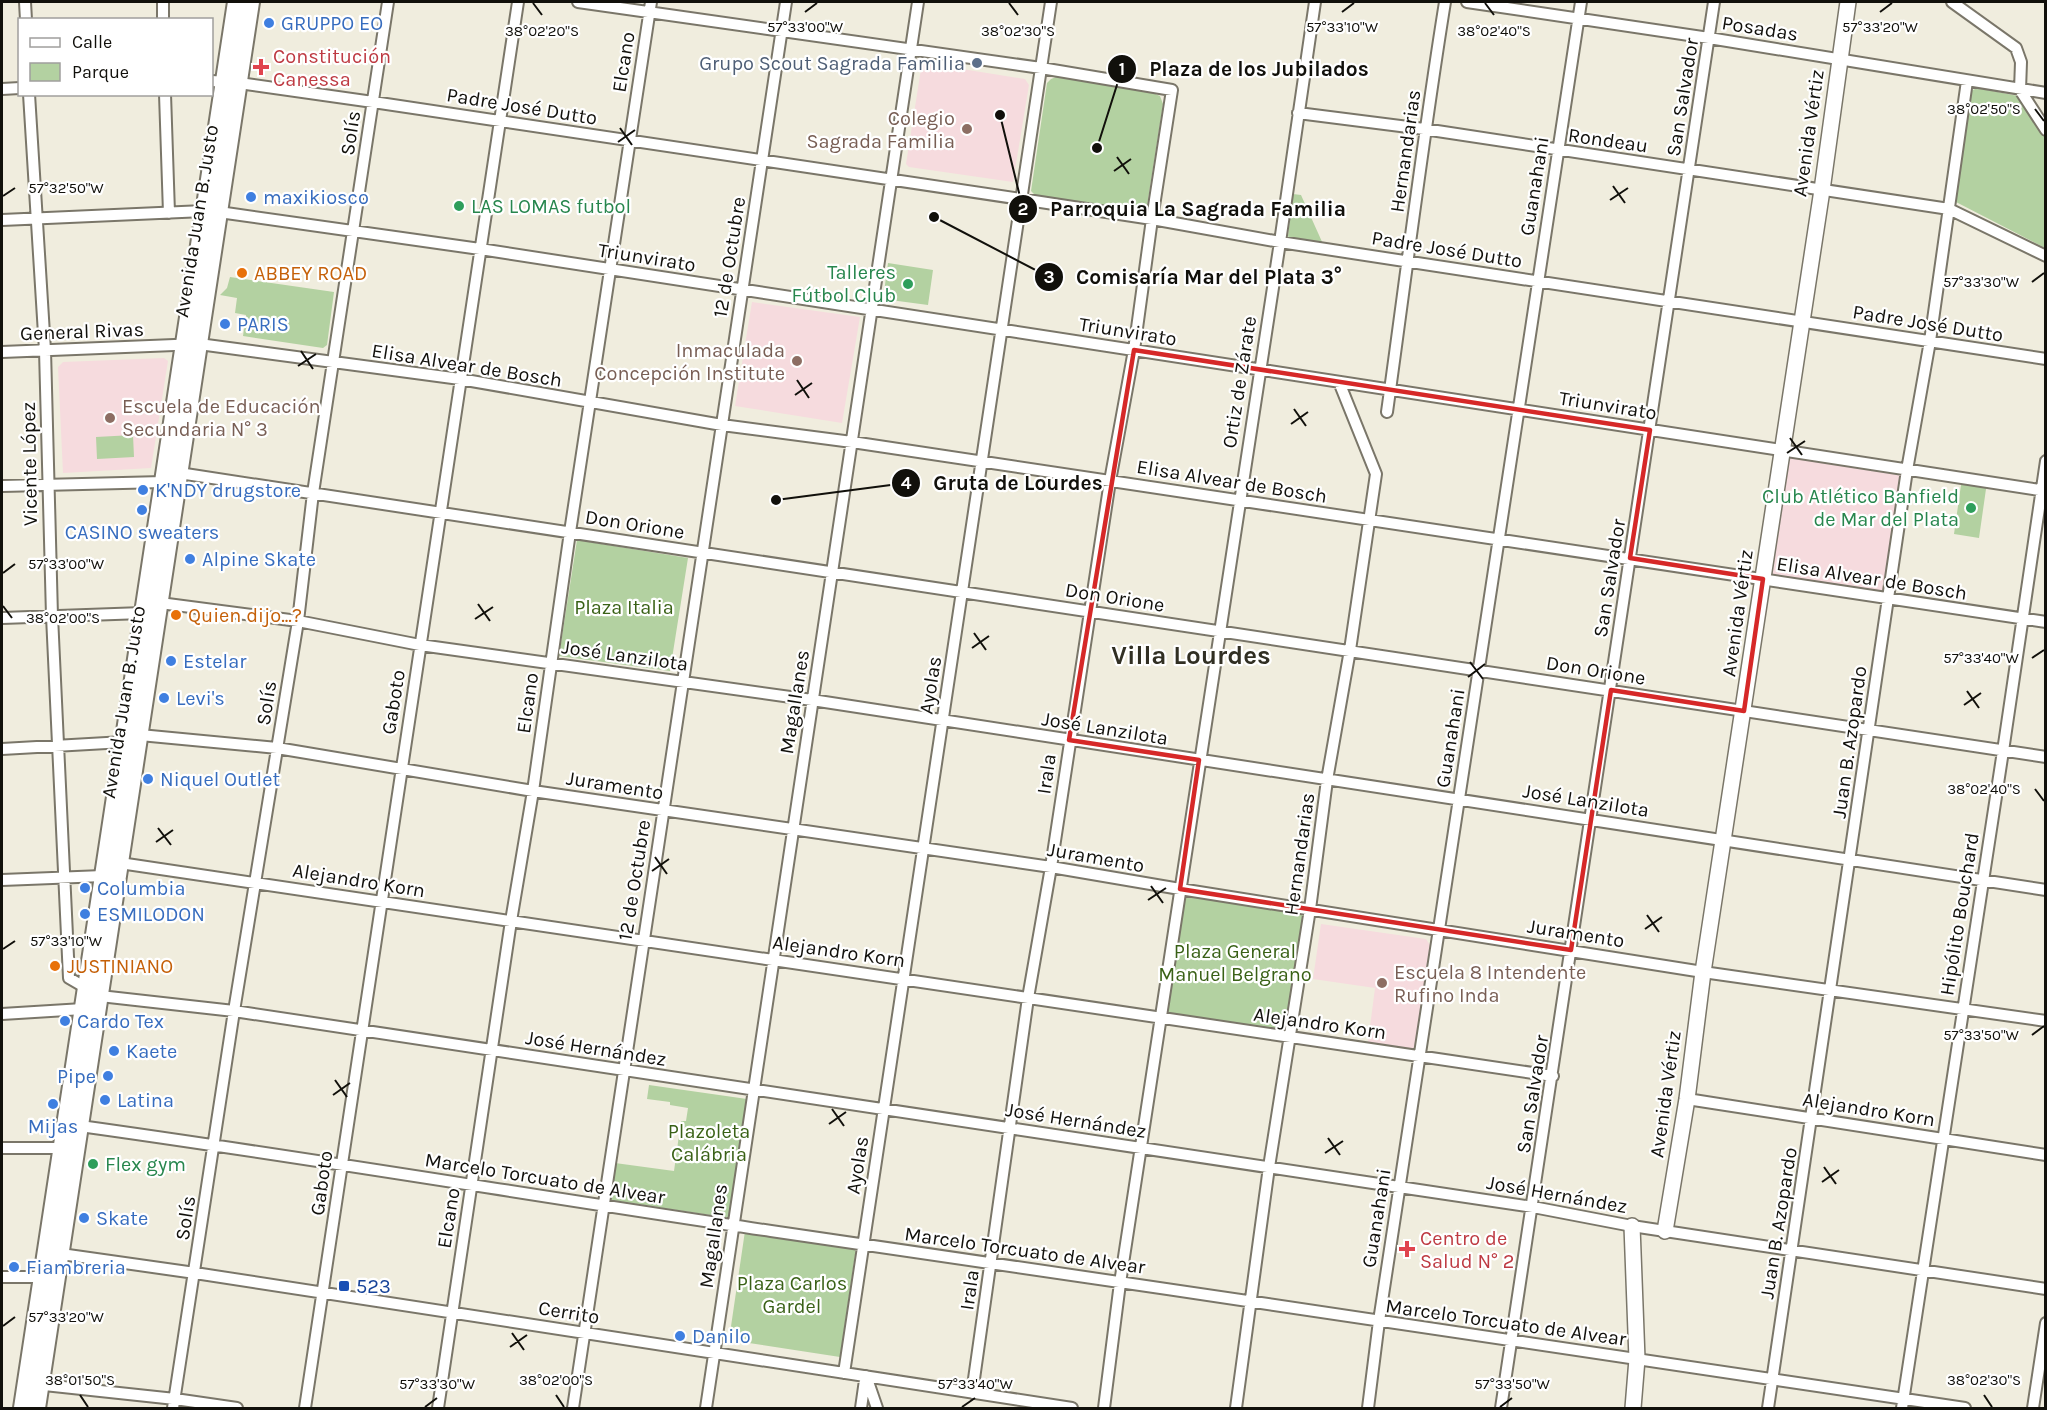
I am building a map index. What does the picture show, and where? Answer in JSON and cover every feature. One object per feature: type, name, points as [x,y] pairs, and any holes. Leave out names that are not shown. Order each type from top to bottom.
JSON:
[{"type":"main road","name":"Avenida Juan B. Justo","points":[[24,1408],[34,1384],[61,1254],[80,1126],[103,876],[163,482],[191,344],[211,212],[236,2]]},
{"type":"main road","name":"Avenida Juan B. Justo","points":[[225,82],[251,2]]},
{"type":"main road","name":"Avenida Juan B. Justo","points":[[37,1408],[34,1384],[42,1276],[83,1010],[93,992],[120,863],[179,473],[191,344]]},
{"type":"street","points":[[25,2],[26,18]]},
{"type":"street","points":[[163,2],[163,18]]},
{"type":"street","name":"Solís","points":[[174,1404],[254,882],[297,621],[313,493],[388,2]]},
{"type":"street","name":"Gaboto","points":[[305,1408],[518,2]]},
{"type":"street","points":[[578,2],[650,6],[782,32],[1041,68]]},
{"type":"street","name":"12 de Octubre","points":[[573,1408],[786,2]]},
{"type":"street","name":"Magallanes","points":[[706,1408],[918,2]]},
{"type":"street","name":"Ayolas","points":[[844,1373],[1051,2]]},
{"type":"street","name":"Ortiz de Zárate","points":[[1104,1408],[1140,1148],[1315,2]]},
{"type":"street","name":"Hernandarias","points":[[1388,412],[1409,262],[1424,129],[1445,2]]},
{"type":"street","name":"Posadas","points":[[1467,2],[1709,38],[2046,93]]},
{"type":"street","name":"Guanahani","points":[[1368,1408],[1399,1187],[1581,2]]},
{"type":"street","name":"San Salvador","points":[[1501,1408],[1714,2]]},
{"type":"street","name":"Avenida Vértiz","points":[[1665,1231],[1688,1099],[1703,972],[1822,190],[1848,2]]},
{"type":"street","points":[[1952,2],[2016,48],[2021,62],[2020,90],[2046,130]]},
{"type":"street","name":"Elcano","points":[[438,1408],[650,6]]},
{"type":"street","name":"Irala","points":[[972,1393],[1028,998],[1051,867],[1110,481],[1134,350],[1172,90],[1041,68]]},
{"type":"street","name":"Juan B. Azopardo","points":[[1768,1408],[1907,470],[1930,341],[1967,81]]},
{"type":"street","name":"Padre José Dutto","points":[[225,82],[1021,199],[1280,242],[2046,359]]},
{"type":"street","points":[[2,89],[18,88]]},
{"type":"street","name":"Vicente López","points":[[29,96],[45,350],[47,485],[57,747],[69,978],[93,992]]},
{"type":"street","points":[[165,96],[169,213]]},
{"type":"street","name":"Rondeau","points":[[1298,112],[1949,209],[2046,256]]},
{"type":"street","name":"Triunvirato","points":[[2,220],[211,212],[480,249],[2043,491]]},
{"type":"street","name":"General Rivas","points":[[2,352],[191,344]]},
{"type":"street","name":"Elisa Alvear de Bosch","points":[[191,344],[460,379],[722,425],[982,461],[2046,622]]},
{"type":"street","name":"Hernandarias","points":[[1236,1408],[1269,1167],[1310,909],[1327,780],[1350,650],[1376,474],[1339,382]]},
{"type":"street","name":"Hipólito Bouchard","points":[[1903,1404],[2046,461]]},
{"type":"street","points":[[2,486],[163,482],[179,473]]},
{"type":"street","name":"Don Orione","points":[[179,473],[2046,757]]},
{"type":"street","points":[[2,618],[143,613],[160,603]]},
{"type":"street","name":"José Lanzilota","points":[[160,603],[297,621],[420,645],[812,700],[1850,858],[2046,890]]},
{"type":"street","points":[[2,749],[124,742],[140,735]]},
{"type":"street","name":"Juramento","points":[[140,735],[277,748],[533,791],[1051,867],[1703,972],[2046,1021]]},
{"type":"street","points":[[2,880],[103,876],[120,863]]},
{"type":"street","name":"Alejandro Korn","points":[[120,863],[1553,1076]]},
{"type":"street","name":"José Hernández","points":[[93,992],[362,1030],[1533,1207],[1632,1226],[2046,1289]]},
{"type":"street","points":[[2,1014],[83,1010]]},
{"type":"street","name":"Alejandro Korn","points":[[1688,1099],[2046,1155]]},
{"type":"street","points":[[2,1148],[62,1148],[80,1126]]},
{"type":"street","name":"Marcelo Torcuato de Alvear","points":[[80,1126],[863,1245],[1773,1378],[1903,1404],[1965,1408]]},
{"type":"street","points":[[1632,1226],[1637,1359],[1633,1408]]},
{"type":"street","points":[[2,1277],[42,1276],[61,1254]]},
{"type":"street","name":"Cerrito","points":[[61,1254],[972,1393],[1023,1405],[1072,1408]]},
{"type":"street","points":[[2033,1408],[2046,1323]]},
{"type":"street","points":[[861,1408],[866,1377]]},
{"type":"street","points":[[866,1377],[877,1408]]},
{"type":"street","points":[[34,1384],[174,1404],[237,1408]]},
{"type":"street","points":[[11,1408],[24,1408]]},
{"type":"highlighted area","points":[[1134,350],[1650,430],[1630,558],[1763,579],[1744,711],[1611,690],[1571,950],[1180,889],[1199,760],[1069,740]]},
{"type":"shaded area","name":"Colegio Sagrada Familia","points":[[925,63],[1025,79],[1029,85],[1013,182],[909,167],[906,164],[921,69]]},
{"type":"shaded area","name":"Inmaculada Concepción Institute","points":[[752,302],[860,317],[842,423],[735,406]]},
{"type":"shaded area","name":"Escuela de Educación Secundaria N° 3","points":[[164,358],[168,361],[151,468],[63,473],[58,367],[63,362]]},
{"type":"shaded area","points":[[1782,451],[1907,470],[1888,598],[1763,579]]},
{"type":"shaded area","name":"Escuela 8 Intendente Rufino Inda","points":[[1321,924],[1426,939],[1430,945],[1415,1049],[1368,1042],[1375,988],[1313,979]]},
{"type":"green space","points":[[1056,77],[1160,96],[1163,104],[1145,210],[1140,212],[1037,197],[1031,191],[1047,83]]},
{"type":"green space","points":[[1977,88],[2018,96],[2045,137],[2045,248],[1956,202],[1971,91]]},
{"type":"green space","points":[[1293,194],[1301,195],[1323,244],[1289,238]]},
{"type":"green space","name":"Talleres Fútbol Club","points":[[888,263],[933,270],[928,305],[883,299]]},
{"type":"green space","points":[[230,277],[334,292],[327,345],[323,348],[243,336],[246,315],[235,313],[237,298],[220,295],[227,288]]},
{"type":"green space","points":[[133,435],[134,457],[97,459],[96,437]]},
{"type":"green space","name":"Club Atlético Banfield de Mar del Plata","points":[[1962,478],[1987,482],[1979,538],[1954,534]]},
{"type":"green space","name":"Plaza Italia","points":[[577,540],[688,558],[670,671],[559,656]]},
{"type":"green space","name":"Plaza General Manuel Belgrano","points":[[1180,889],[1310,909],[1289,1037],[1160,1017]]},
{"type":"green space","name":"Plazoleta Calábria","points":[[649,1085],[747,1099],[730,1218],[610,1200],[615,1163],[674,1171],[681,1121],[686,1121],[688,1108],[670,1105],[670,1102],[647,1099]]},
{"type":"green space","name":"Plaza Carlos Gardel","points":[[745,1231],[856,1248],[840,1357],[729,1340]]},
{"type":"place","name":"GRUPPO EO","points":[[269,23]]},
{"type":"place","name":"Grupo Scout Sagrada Familia","points":[[977,63]]},
{"type":"place","name":"Constitución Canessa","points":[[261,67]]},
{"type":"place","name":"Parroquia La Sagrada Familia","points":[[1000,115]]},
{"type":"place","name":"Colegio Sagrada Familia","points":[[967,129]]},
{"type":"place","name":"Plaza de los Jubilados","points":[[1097,148]]},
{"type":"place","name":"maxikiosco","points":[[251,197]]},
{"type":"place","name":"LAS LOMAS futbol","points":[[459,206]]},
{"type":"place","name":"Comisaría Mar del Plata 3°","points":[[934,217]]},
{"type":"place","name":"ABBEY ROAD","points":[[242,273]]},
{"type":"place","name":"Talleres Fútbol Club","points":[[908,284]]},
{"type":"place","name":"PARIS","points":[[225,324]]},
{"type":"place","name":"Inmaculada Concepción Institute","points":[[797,361]]},
{"type":"place","name":"Escuela de Educación Secundaria N° 3","points":[[110,418]]},
{"type":"place","name":"K'NDY drugstore","points":[[143,490]]},
{"type":"place","name":"Gruta de Lourdes","points":[[776,500]]},
{"type":"place","name":"Club Atlético Banfield de Mar del Plata","points":[[1971,508]]},
{"type":"place","name":"CASINO sweaters","points":[[142,510]]},
{"type":"place","name":"Alpine Skate","points":[[190,559]]},
{"type":"place","name":"Quien dijo...?","points":[[176,615]]},
{"type":"place","name":"Estelar","points":[[171,661]]},
{"type":"place","name":"Levi's","points":[[164,698]]},
{"type":"place","name":"Niquel Outlet","points":[[148,779]]},
{"type":"place","name":"Columbia","points":[[85,888]]},
{"type":"place","name":"ESMILODON","points":[[85,914]]},
{"type":"place","name":"JUSTINIANO","points":[[55,966]]},
{"type":"place","name":"Escuela 8 Intendente Rufino Inda","points":[[1382,983]]},
{"type":"place","name":"Cardo Tex","points":[[65,1021]]},
{"type":"place","name":"Kaete","points":[[114,1051]]},
{"type":"place","name":"Pipe","points":[[108,1076]]},
{"type":"place","name":"Latina","points":[[105,1100]]},
{"type":"place","name":"Mijas","points":[[53,1104]]},
{"type":"place","name":"Flex gym","points":[[93,1164]]},
{"type":"place","name":"Skate","points":[[84,1218]]},
{"type":"place","name":"Centro de Salud N° 2","points":[[1407,1249]]},
{"type":"place","name":"Fiambreria","points":[[14,1267]]},
{"type":"place","name":"523","points":[[344,1286]]},
{"type":"place","name":"Danilo","points":[[680,1336]]},
{"type":"district","name":"Villa Lourdes","points":[[1191,655]]}]
